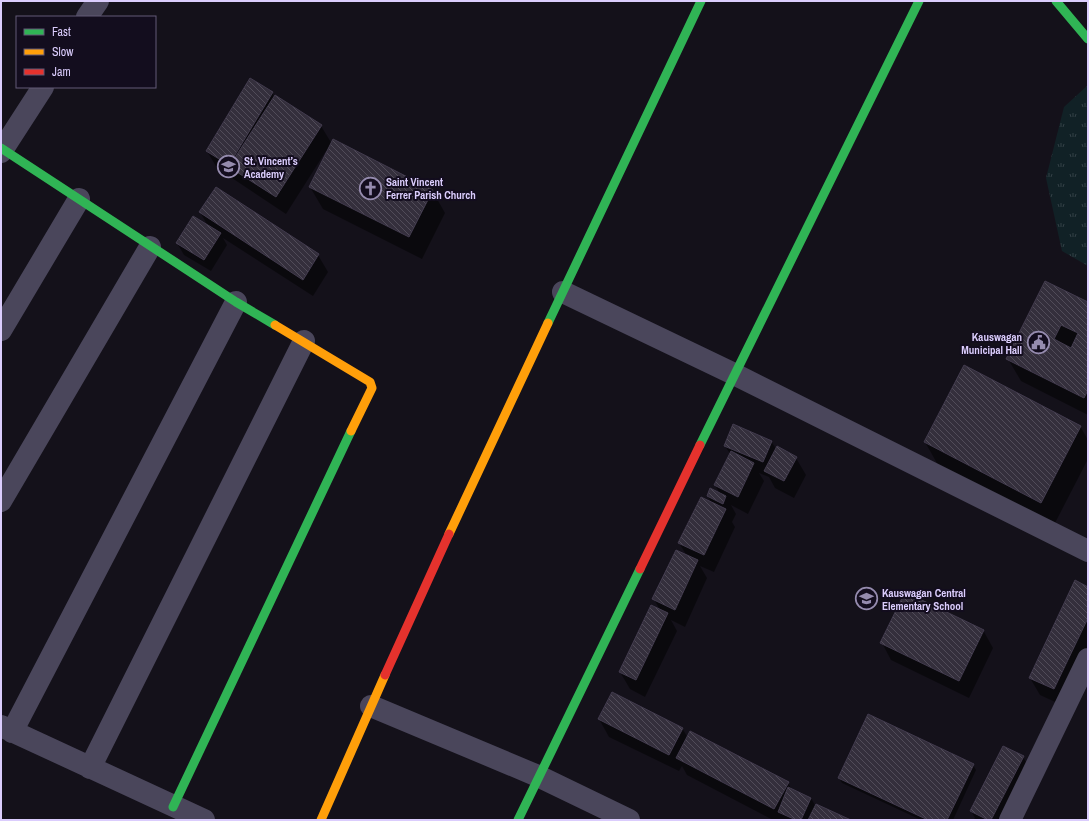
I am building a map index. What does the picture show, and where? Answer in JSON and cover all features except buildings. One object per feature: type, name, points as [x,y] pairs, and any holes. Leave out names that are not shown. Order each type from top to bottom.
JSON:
[{"type":"main road","points":[[321,820],[371,706],[563,292],[701,1]]},
{"type":"main road","points":[[518,820],[734,374],[919,1]]},
{"type":"main road","points":[[1056,1],[1088,39]]},
{"type":"main road","points":[[2,150],[236,302],[364,377],[370,382],[372,388],[173,807]]},
{"type":"street","points":[[88,16],[98,1]]},
{"type":"street","points":[[2,150],[41,88]]},
{"type":"street","points":[[1,330],[79,199]]},
{"type":"street","points":[[1,501],[150,247]]},
{"type":"street","points":[[563,292],[734,374],[1088,551]]},
{"type":"street","points":[[204,820],[6,729],[236,302]]},
{"type":"street","points":[[90,768],[304,341]]},
{"type":"street","points":[[1010,820],[1088,659]]},
{"type":"street","points":[[371,706],[538,776],[629,820]]},
{"type":"green space","points":[[1088,85],[1088,266],[1062,251],[1046,178],[1064,107]]},
{"type":"traffic: fast","points":[[548,323],[701,1]]},
{"type":"traffic: fast","points":[[700,445],[919,1]]},
{"type":"traffic: fast","points":[[1056,1],[1088,39]]},
{"type":"traffic: fast","points":[[1,148],[236,302],[275,325]]},
{"type":"traffic: fast","points":[[173,807],[351,431]]},
{"type":"traffic: fast","points":[[518,820],[640,569]]},
{"type":"traffic: slow","points":[[449,534],[548,323]]},
{"type":"traffic: slow","points":[[275,325],[370,382],[372,388],[351,431]]},
{"type":"traffic: slow","points":[[321,820],[385,675]]},
{"type":"traffic: jam","points":[[640,569],[700,445]]},
{"type":"traffic: jam","points":[[385,675],[449,534]]},
{"type":"place","name":"St. Vincent’s Academy","points":[[229,167]]},
{"type":"place","name":"Saint Vincent Ferrer Parish Church","points":[[371,188]]},
{"type":"place","name":"Kauswagan Municipal Hall","points":[[1038,343]]},
{"type":"place","name":"Kauswagan Central Elementary School","points":[[867,599]]}]
